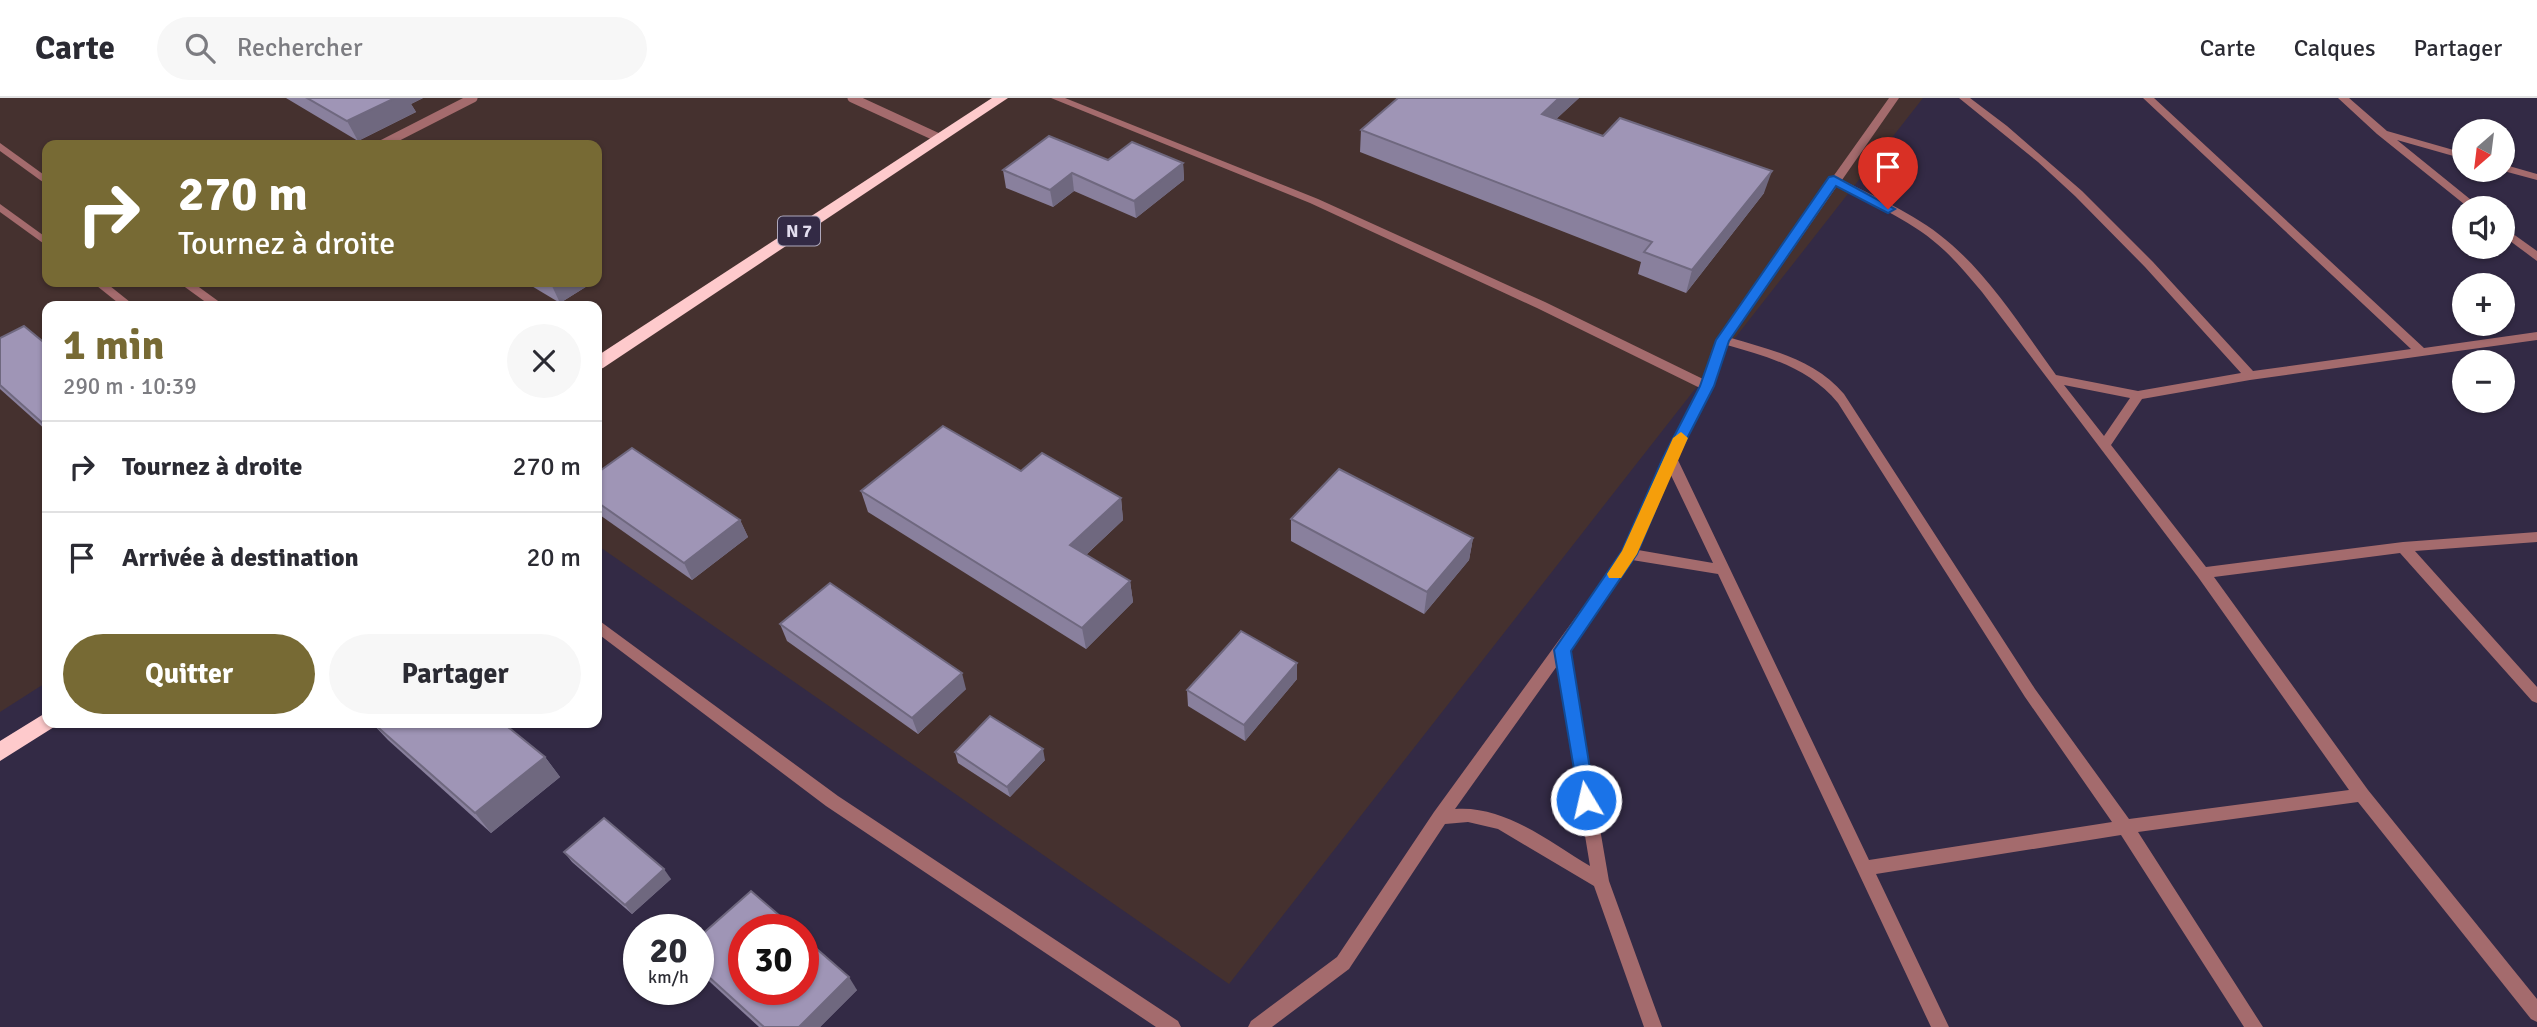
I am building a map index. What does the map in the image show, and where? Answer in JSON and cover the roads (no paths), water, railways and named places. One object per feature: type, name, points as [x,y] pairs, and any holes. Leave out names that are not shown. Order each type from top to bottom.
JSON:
[{"type":"highway","name":"N 7","points":[[602,361],[1001,98]]},
{"type":"highway","points":[[0,751],[42,723]]},
{"type":"street","points":[[1056,98],[1314,201],[1541,305],[1707,386]]},
{"type":"street","points":[[1257,1027],[1343,963],[1440,817],[1629,554],[1670,458],[1707,386],[1723,340],[1894,98]]},
{"type":"street","points":[[1964,98],[2008,130],[2143,257],[2250,376]]},
{"type":"street","points":[[2148,98],[2421,352]]},
{"type":"street","points":[[2343,98],[2461,196]]},
{"type":"street","points":[[2381,132],[2452,153]]},
{"type":"street","points":[[0,146],[42,178]]},
{"type":"street","points":[[2515,171],[2537,177]]},
{"type":"street","points":[[1834,180],[1914,222],[1949,248],[1986,289],[2203,573],[2362,795],[2537,1013]]},
{"type":"street","points":[[0,206],[42,239]]},
{"type":"street","points":[[2515,239],[2537,257]]},
{"type":"street","points":[[104,287],[123,301]]},
{"type":"street","points":[[191,287],[212,301]]},
{"type":"street","points":[[2052,378],[2138,395],[2250,376],[2537,336]]},
{"type":"street","points":[[1723,340],[1756,349],[1796,365],[1826,382],[1850,410],[2030,693],[2125,827],[2254,1027]]},
{"type":"street","points":[[2104,445],[2138,395]]},
{"type":"street","points":[[1670,458],[1867,868],[1940,1027]]},
{"type":"street","points":[[2203,573],[2403,547],[2537,537]]},
{"type":"street","points":[[2403,547],[2537,698]]},
{"type":"street","points":[[1629,554],[1724,570]]},
{"type":"street","points":[[602,629],[832,801],[1171,1027]]},
{"type":"street","points":[[1562,650],[1601,881],[1653,1027]]},
{"type":"street","points":[[1867,868],[2125,827],[2362,795]]},
{"type":"street","points":[[1440,817],[1468,815],[1502,822],[1601,881]]},
{"type":"lane","points":[[391,140],[473,98]]},
{"type":"lane","points":[[852,98],[939,138]]}]
